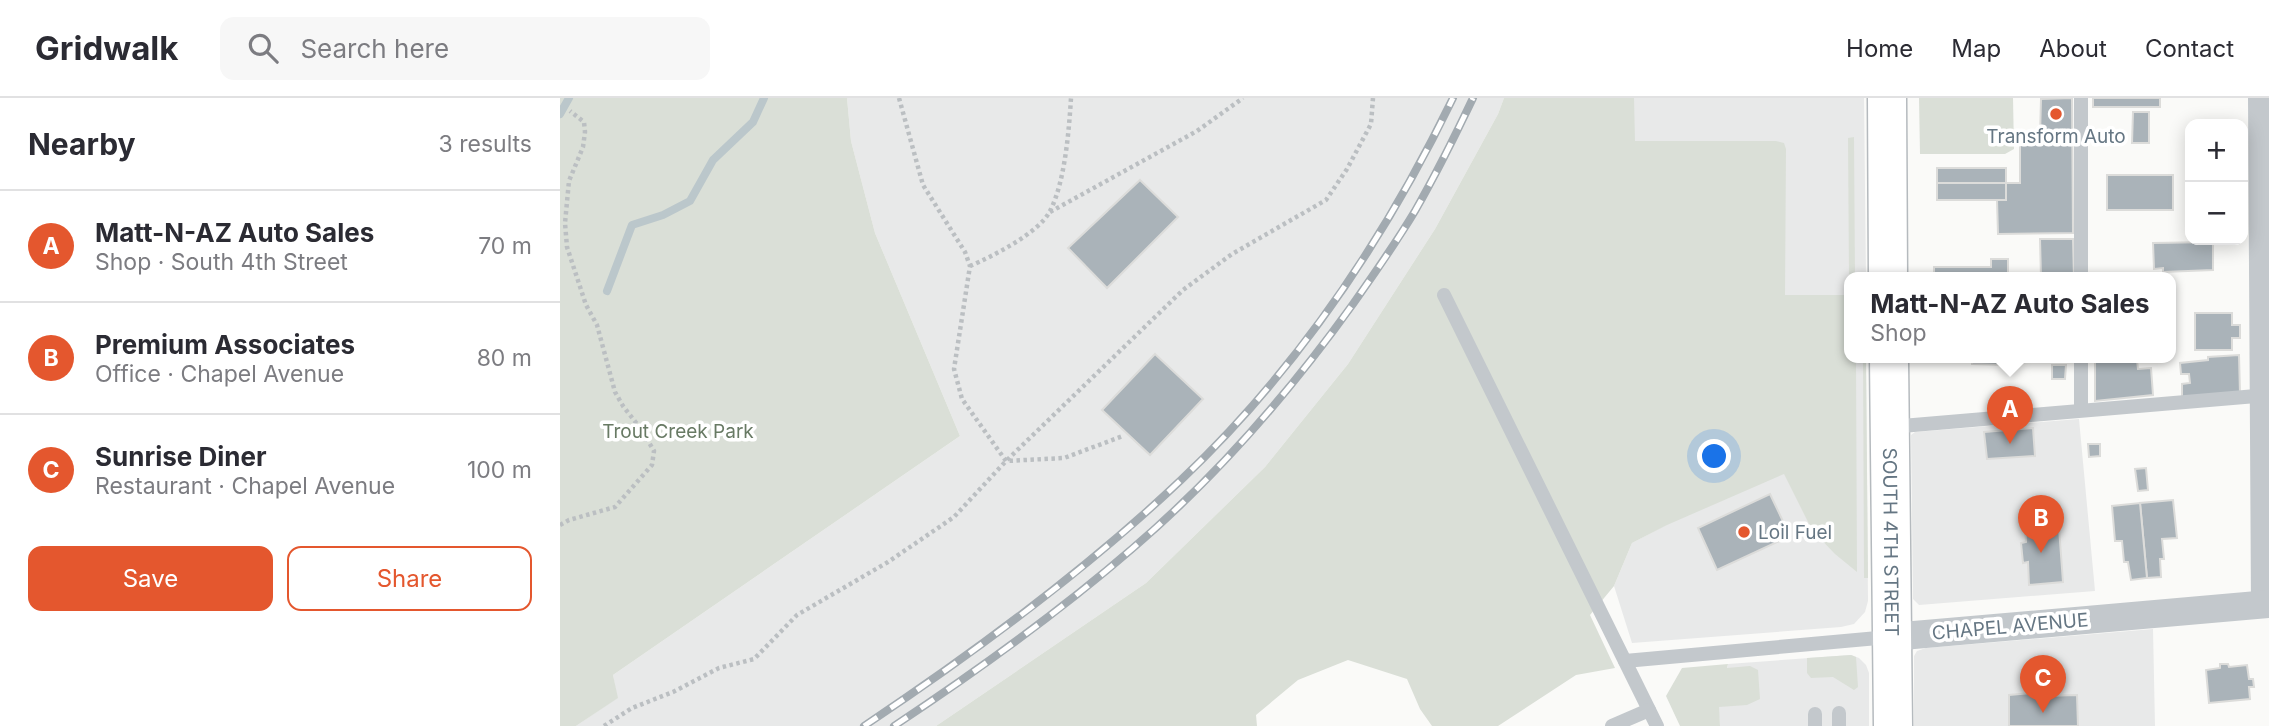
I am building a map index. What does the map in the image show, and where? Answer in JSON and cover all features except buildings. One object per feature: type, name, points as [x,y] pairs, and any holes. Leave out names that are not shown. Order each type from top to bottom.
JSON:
[{"type":"main road","points":[[1887,98],[1888,272]]},
{"type":"main road","name":"SOUTH 4TH STREET","points":[[1889,363],[1893,726]]},
{"type":"street","points":[[2262,98],[2267,604]]},
{"type":"street","name":"CHAPEL AVENUE","points":[[1891,637],[2267,604]]},
{"type":"lane","points":[[2081,98],[2081,272]]},
{"type":"lane","points":[[1444,295],[1657,726]]},
{"type":"lane","points":[[2081,363],[2081,410]]},
{"type":"lane","points":[[1889,427],[2267,395]]},
{"type":"lane","name":"CHAPEL AVENUE","points":[[1625,661],[1891,637]]},
{"type":"lane","points":[[1612,726],[1649,710]]},
{"type":"path","points":[[899,98],[923,185],[965,252],[970,266],[954,369],[962,399],[1006,461]]},
{"type":"path","points":[[1050,212],[1061,177],[1069,135],[1071,98]]},
{"type":"path","points":[[970,266],[1026,236],[1050,212],[1186,137],[1243,98]]},
{"type":"path","points":[[604,726],[632,708],[673,692],[719,668],[754,659],[797,615],[888,562],[954,517],[1006,461],[1183,290],[1232,254],[1326,200],[1347,169],[1371,124],[1373,98]]},
{"type":"path","points":[[560,525],[615,507],[652,465],[654,452],[642,429],[615,392],[597,325],[586,305],[567,247],[565,223],[569,181],[583,147],[585,132],[584,122],[570,111]]},
{"type":"path","points":[[1006,461],[1064,458],[1123,436]]},
{"type":"shaded area","points":[[847,98],[1504,98],[1498,114],[1435,229],[1348,364],[1265,467],[1146,583],[936,726],[576,726],[617,698],[613,675],[960,436],[875,233],[851,141]]},
{"type":"shaded area","points":[[1603,98],[1864,98],[1866,272],[1844,272],[1844,363],[1866,363],[1868,601],[1865,612],[1854,624],[1841,627],[1632,643],[1614,586],[1632,543],[1666,525]]},
{"type":"shaded area","points":[[2079,419],[2095,591],[1919,605],[1913,599],[1911,435],[1915,432]]},
{"type":"shaded area","points":[[2153,629],[2155,726],[1914,726],[1914,656],[1917,651],[1926,648]]},
{"type":"shaded area","points":[[1851,655],[1866,665],[1869,673],[1869,726],[1720,726],[1718,707],[1728,664]]},
{"type":"green space","name":"Trout Creek Park","points":[[560,98],[847,98],[851,141],[875,233],[960,436],[613,675],[618,698],[576,726],[560,726]]},
{"type":"green space","points":[[1504,98],[1634,98],[1635,141],[1784,143],[1785,295],[1844,295],[1844,363],[1856,363],[1857,572],[1812,530],[1784,474],[1632,543],[1614,586],[1590,615],[1615,668],[1576,675],[1498,726],[1432,726],[1420,709],[1407,679],[1348,660],[1298,680],[1256,715],[1257,726],[936,726],[1146,583],[1265,467],[1348,364],[1435,229],[1498,114]]},
{"type":"green space","points":[[1919,98],[2013,98],[2014,149],[2005,154],[1920,154]]},
{"type":"green space","points":[[1854,137],[1855,272],[1849,272],[1848,138]]},
{"type":"green space","points":[[1863,363],[1866,363],[1868,578],[1864,578]]},
{"type":"green space","points":[[1851,655],[1856,657],[1858,687],[1854,690],[1833,677],[1811,678],[1807,673],[1807,658]]},
{"type":"green space","points":[[1728,664],[1727,668],[1750,666],[1758,670],[1760,699],[1747,705],[1719,707],[1720,726],[1680,726],[1666,696],[1682,668]]},
{"type":"waterway","points":[[560,114],[569,98]]},
{"type":"waterway","points":[[607,291],[632,225],[663,215],[690,201],[713,160],[753,122],[764,98]]},
{"type":"railway","points":[[864,726],[988,640],[1067,579],[1144,514],[1223,438],[1262,395],[1334,301],[1398,202],[1453,98]]},
{"type":"railway","points":[[894,726],[986,663],[1076,596],[1164,521],[1250,433],[1303,370],[1377,270],[1415,211],[1473,98]]},
{"type":"place","name":"Transform Auto","points":[[2056,114]]},
{"type":"place","name":"Matt-N-AZ Auto Sales","points":[[2010,444]]},
{"type":"place","name":"Loil Fuel","points":[[1744,532]]},
{"type":"place","name":"Premium Associates","points":[[2041,553]]},
{"type":"place","name":"Sunrise Diner","points":[[2043,713]]}]
